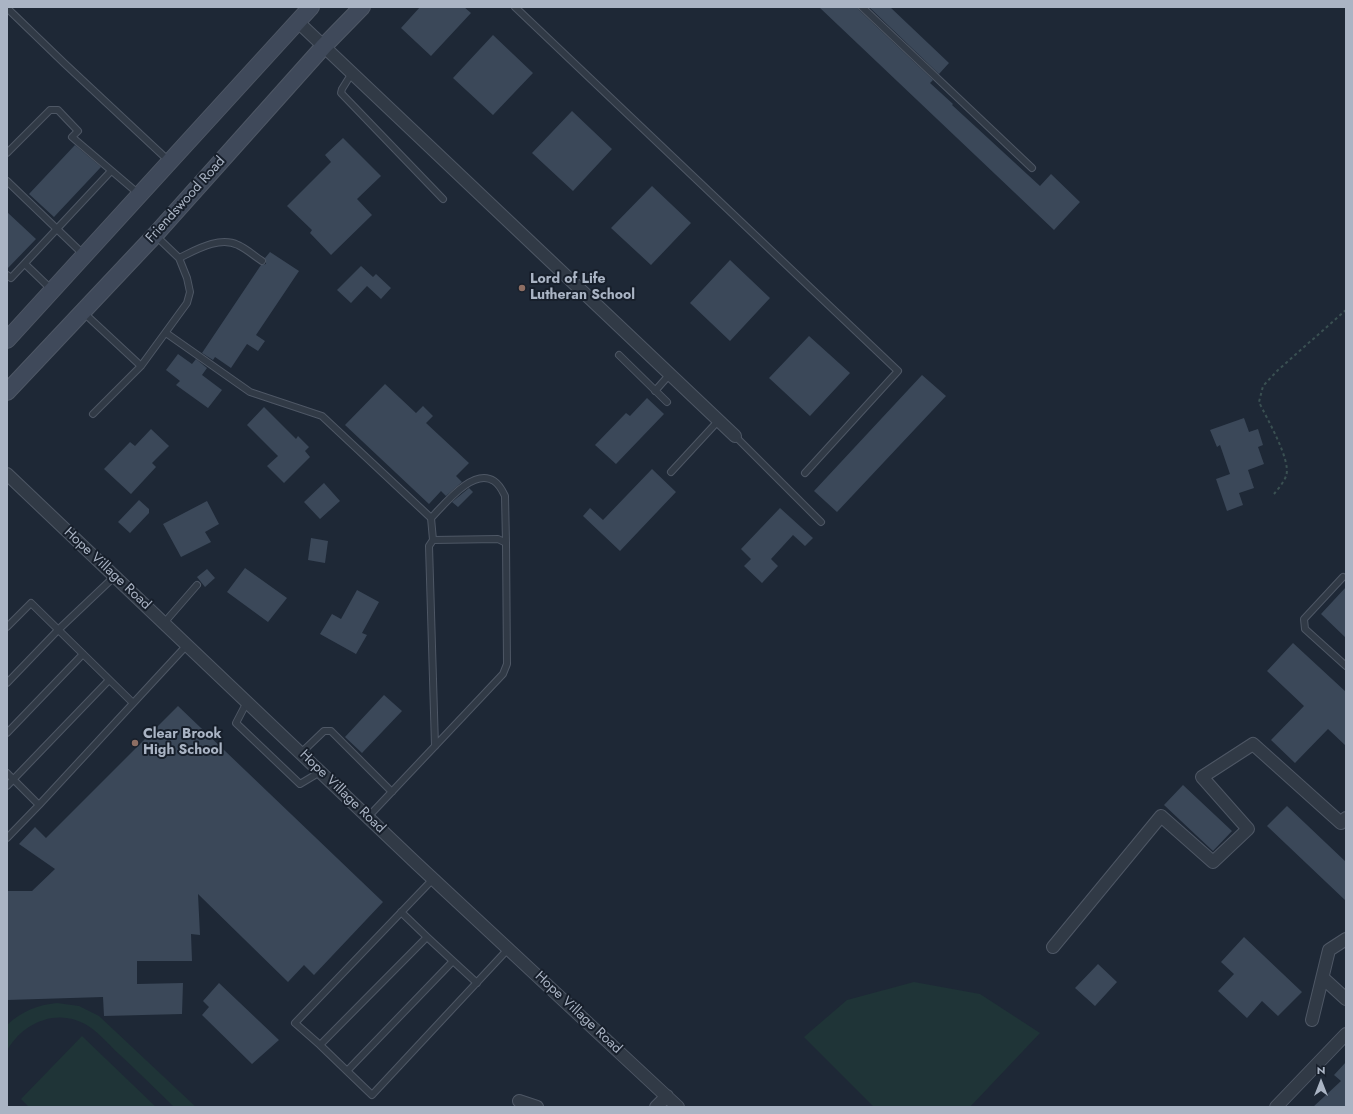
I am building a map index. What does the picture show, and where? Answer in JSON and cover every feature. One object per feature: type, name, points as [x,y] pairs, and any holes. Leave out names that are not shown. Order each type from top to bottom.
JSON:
[{"type":"main road","points":[[7,340],[311,7]]},
{"type":"main road","name":"Friendswood Road","points":[[7,392],[155,235],[324,46],[362,7]]},
{"type":"street","points":[[297,21],[735,436]]},
{"type":"street","name":"Hope Village Road","points":[[7,474],[433,879],[509,948],[678,1107]]},
{"type":"street","points":[[1053,947],[1162,816],[1214,862],[1248,829],[1202,778],[1253,744],[1341,823],[1346,818]]},
{"type":"street","points":[[1312,1020],[1329,950],[1346,940]]},
{"type":"street","points":[[1323,978],[1346,999]]},
{"type":"street","points":[[1276,1107],[1346,1034]]},
{"type":"street","points":[[656,1107],[667,1096]]},
{"type":"street","points":[[519,1101],[537,1107]]},
{"type":"lane","points":[[515,7],[898,371],[805,473]]},
{"type":"lane","points":[[862,7],[1032,168]]},
{"type":"lane","points":[[7,8],[170,162]]},
{"type":"lane","points":[[352,72],[341,93],[443,199]]},
{"type":"lane","points":[[7,153],[50,110],[58,110],[78,131],[72,137],[140,195]]},
{"type":"lane","points":[[7,275],[11,278],[112,171]]},
{"type":"lane","points":[[7,182],[84,255]]},
{"type":"lane","points":[[93,414],[141,366],[187,303],[190,292],[187,278],[179,258],[155,235]]},
{"type":"lane","points":[[179,258],[209,244],[225,243],[238,245],[262,261]]},
{"type":"lane","points":[[25,264],[52,290]]},
{"type":"lane","points":[[83,311],[141,366]]},
{"type":"lane","points":[[166,333],[250,392],[322,416],[431,518],[433,540],[429,546],[435,746]]},
{"type":"lane","points":[[619,355],[667,402]]},
{"type":"lane","points":[[655,390],[670,374]]},
{"type":"lane","points":[[671,472],[719,420]]},
{"type":"lane","points":[[735,436],[821,522]]},
{"type":"lane","points":[[368,817],[503,674],[507,664],[505,496],[502,489],[490,479],[482,477],[474,479],[466,484],[431,518]]},
{"type":"lane","points":[[433,540],[498,539],[506,542]]},
{"type":"lane","points":[[7,683],[58,630],[115,576]]},
{"type":"lane","points":[[1343,577],[1304,620],[1305,629],[1346,666]]},
{"type":"lane","points":[[164,623],[197,585]]},
{"type":"lane","points":[[7,627],[30,603],[133,703]]},
{"type":"lane","points":[[7,838],[186,645]]},
{"type":"lane","points":[[7,733],[83,654]]},
{"type":"lane","points":[[7,786],[109,680]]},
{"type":"lane","points":[[247,702],[236,723],[289,774],[300,784],[320,772]]},
{"type":"lane","points":[[301,753],[324,731],[330,731],[392,792]]},
{"type":"lane","points":[[7,773],[39,805]]},
{"type":"lane","points":[[433,879],[295,1023],[372,1095],[509,948]]},
{"type":"lane","points":[[401,912],[477,983]]},
{"type":"lane","points":[[320,1045],[427,937]]},
{"type":"lane","points":[[347,1071],[453,961]]},
{"type":"path","points":[[1274,494],[1287,475],[1286,461],[1281,445],[1259,402],[1263,386],[1278,370],[1346,310]]},
{"type":"green space","points":[[914,982],[980,994],[1040,1033],[970,1107],[874,1107],[804,1037],[847,1000]]},
{"type":"green space","points":[[57,1003],[79,1006],[99,1016],[196,1107],[174,1107],[99,1034],[85,1024],[74,1019],[52,1018],[41,1021],[21,1033],[13,1041],[7,1051],[7,1025],[24,1012],[43,1005]]},
{"type":"green space","points":[[82,1036],[156,1107],[29,1107],[21,1099]]},
{"type":"building","points":[[420,7],[464,7],[471,13],[431,56],[401,28]]},
{"type":"building","points":[[819,7],[858,7],[859,10],[933,80],[930,83],[953,104],[952,105],[1040,186],[1051,174],[1080,202],[1054,230]]},
{"type":"building","points":[[869,7],[890,7],[949,63],[939,74]]},
{"type":"building","points":[[493,35],[533,73],[493,115],[453,78]]},
{"type":"building","points":[[572,111],[612,149],[573,191],[532,153]]},
{"type":"building","points":[[343,138],[381,176],[357,199],[372,215],[331,255],[310,233],[312,230],[287,206],[331,162],[325,155]]},
{"type":"building","points":[[75,145],[101,167],[54,217],[29,194]]},
{"type":"building","points":[[652,186],[691,223],[651,265],[611,228]]},
{"type":"building","points":[[7,212],[36,239],[7,269]]},
{"type":"building","points":[[270,252],[299,271],[256,335],[265,341],[258,351],[247,344],[231,368],[215,357],[213,360],[202,353],[261,265],[266,264],[265,258]]},
{"type":"building","points":[[730,260],[770,298],[730,341],[690,303]]},
{"type":"building","points":[[361,266],[373,277],[376,274],[391,288],[381,299],[367,286],[351,303],[337,290]]},
{"type":"building","points":[[809,336],[850,373],[810,416],[769,378]]},
{"type":"building","points":[[178,354],[192,364],[196,359],[207,368],[202,375],[222,390],[208,408],[176,385],[180,381],[166,370]]},
{"type":"building","points":[[922,375],[946,396],[837,512],[814,491]]},
{"type":"building","points":[[385,384],[416,413],[423,406],[433,416],[426,423],[469,463],[456,476],[462,482],[446,496],[441,491],[429,504],[345,425]]},
{"type":"building","points":[[647,398],[664,414],[616,464],[595,445],[626,413],[630,416]]},
{"type":"building","points":[[264,407],[296,439],[298,436],[309,447],[305,451],[310,457],[284,483],[267,466],[278,456],[247,425]]},
{"type":"building","points":[[1244,418],[1249,432],[1258,429],[1263,445],[1258,447],[1264,464],[1248,470],[1254,488],[1239,493],[1243,505],[1227,511],[1216,479],[1230,474],[1220,445],[1217,447],[1210,430]]},
{"type":"building","points":[[151,429],[169,446],[152,463],[156,467],[131,494],[104,469],[130,442],[135,446]]},
{"type":"building","points":[[652,469],[676,492],[620,551],[583,516],[590,508],[603,520]]},
{"type":"building","points":[[324,483],[340,501],[320,519],[304,502]]},
{"type":"building","points":[[469,488],[473,492],[458,507],[452,502]]},
{"type":"building","points":[[139,500],[149,509],[149,513],[130,533],[118,522]]},
{"type":"building","points":[[207,501],[219,524],[205,532],[211,542],[181,557],[163,524]]},
{"type":"building","points":[[780,508],[813,538],[805,546],[793,535],[771,559],[778,566],[762,583],[744,566],[751,559],[741,549]]},
{"type":"building","points":[[311,538],[328,541],[325,563],[308,560]]},
{"type":"building","points":[[245,568],[287,598],[268,622],[227,592]]},
{"type":"building","points":[[207,569],[215,578],[205,587],[197,577]]},
{"type":"building","points":[[1346,587],[1346,638],[1321,614]]},
{"type":"building","points":[[357,590],[379,602],[362,633],[367,635],[356,654],[320,634],[332,614],[341,619]]},
{"type":"building","points":[[1293,643],[1346,692],[1346,746],[1328,729],[1295,763],[1271,740],[1304,706],[1267,671]]},
{"type":"building","points":[[384,695],[402,711],[362,753],[345,737]]},
{"type":"building","points":[[178,706],[383,902],[314,975],[304,965],[288,982],[198,894],[200,935],[191,934],[192,961],[137,961],[137,984],[183,983],[182,1014],[104,1016],[103,997],[7,1000],[7,891],[32,891],[55,869],[19,844],[35,827],[46,838]]},
{"type":"building","points":[[1183,785],[1232,831],[1213,851],[1164,805]]},
{"type":"building","points":[[1287,806],[1346,862],[1346,901],[1267,826]]},
{"type":"building","points":[[1244,937],[1302,992],[1278,1016],[1262,1001],[1247,1018],[1218,991],[1234,974],[1221,962]]},
{"type":"building","points":[[1098,964],[1117,982],[1095,1006],[1075,988]]},
{"type":"building","points":[[219,983],[279,1040],[252,1064],[202,1015],[209,1007],[203,1001]]},
{"type":"building","points":[[1346,1062],[1346,1107],[1313,1107],[1341,1081],[1334,1075]]},
{"type":"place","name":"Lord of Life Lutheran School","points":[[522,288]]},
{"type":"place","name":"Clear Brook High School","points":[[135,743]]}]
